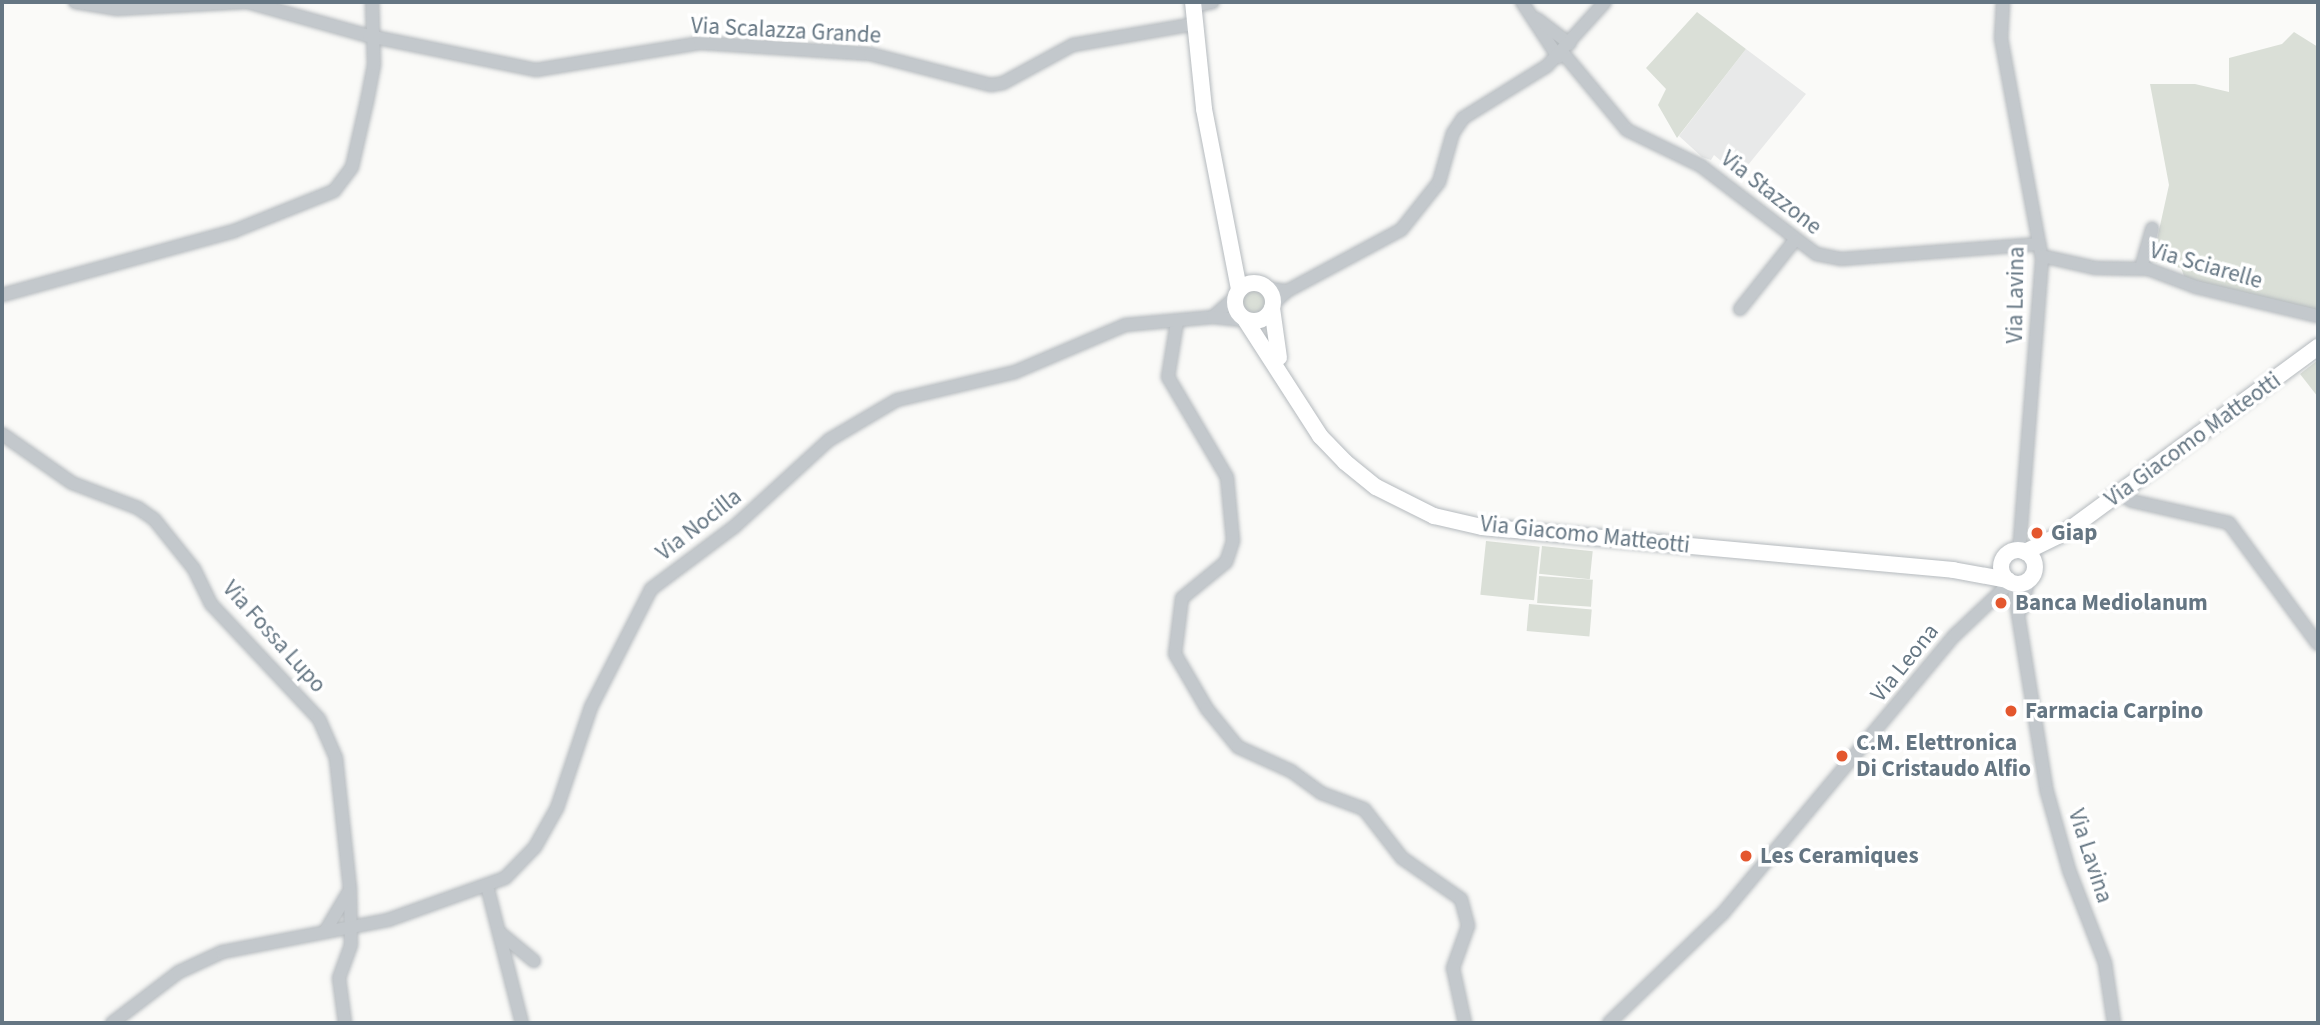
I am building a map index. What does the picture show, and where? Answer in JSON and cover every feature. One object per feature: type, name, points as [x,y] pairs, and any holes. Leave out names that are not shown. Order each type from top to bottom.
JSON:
[{"type":"main road","points":[[1193,4],[1204,109],[1224,212],[1237,293],[1237,312],[1245,320],[1259,321],[1273,306]]},
{"type":"main road","points":[[1224,212],[1243,259],[1264,286],[1273,306],[1282,371]]},
{"type":"main road","points":[[1237,293],[1264,286]]},
{"type":"main road","name":"Via Giacomo Matteotti","points":[[1245,320],[1282,371],[1320,436],[1345,462],[1376,487],[1434,516],[1482,527],[1953,569]]},
{"type":"main road","name":"Via Giacomo Matteotti","points":[[2066,532],[2318,347]]},
{"type":"main road","points":[[1953,569],[1983,568],[2066,532]]},
{"type":"main road","points":[[2019,578],[2066,532]]},
{"type":"main road","points":[[2016,553],[2001,569],[2019,578]]},
{"type":"main road","points":[[2016,553],[2019,578]]},
{"type":"main road","points":[[1953,569],[2019,578]]},
{"type":"street","name":"Via Scalazza Grande","points":[[75,2],[117,9],[247,2],[375,37],[536,69],[700,43],[870,54],[990,85],[1003,83],[1073,45],[1195,24]]},
{"type":"street","points":[[2,295],[234,231],[334,191],[352,167],[375,37],[372,2]]},
{"type":"street","points":[[1193,4],[1213,2]]},
{"type":"street","points":[[1273,306],[1286,291],[1392,238],[1439,182],[1453,133],[1463,118],[1564,51],[1605,2]]},
{"type":"street","name":"Via Lavina","points":[[2003,2],[2001,38],[2040,250],[2016,553]]},
{"type":"street","name":"Via Stazzone","points":[[1526,7],[1627,130],[1701,166],[1794,241],[1816,254],[1841,259],[2040,250]]},
{"type":"street","points":[[2141,268],[2152,229]]},
{"type":"street","points":[[1740,309],[1794,241]]},
{"type":"street","name":"Via Sciarelle","points":[[2040,250],[2095,268],[2141,268],[2196,287],[2318,316]]},
{"type":"street","points":[[1264,286],[1286,291]]},
{"type":"street","points":[[1213,317],[1237,293]]},
{"type":"street","name":"Via Nocilla","points":[[112,1023],[179,972],[206,959],[269,940],[388,920],[487,886],[521,864],[557,808],[591,707],[651,589],[734,527],[813,450],[897,400],[1015,372],[1125,325],[1213,317],[1245,320]]},
{"type":"street","points":[[1177,322],[1168,377],[1227,477],[1233,541],[1226,562],[1182,598],[1175,654],[1207,709],[1238,747],[1291,771],[1321,793],[1364,809],[1402,858],[1461,899],[1468,926],[1453,968],[1465,1023]]},
{"type":"street","name":"Via Fossa Lupo","points":[[2,434],[72,484],[138,508],[154,519],[194,569],[211,604],[319,719],[336,758],[350,890],[352,927],[339,978],[345,1023]]},
{"type":"street","points":[[2120,494],[2132,501],[2229,523],[2318,644]]},
{"type":"street","name":"Via Lavina","points":[[2019,578],[2020,616],[2047,792],[2069,870],[2105,963],[2114,1023]]},
{"type":"street","name":"Via Leona","points":[[1609,1023],[1723,913],[1955,635],[2019,578]]},
{"type":"street","points":[[487,886],[522,1023]]},
{"type":"street","points":[[326,930],[350,890]]},
{"type":"street","points":[[500,933],[534,961]]},
{"type":"shaded area","points":[[1697,12],[1746,49],[1677,138],[1658,105],[1666,89],[1646,68]]},
{"type":"shaded area","points":[[2294,32],[2318,47],[2318,311],[2186,281],[2181,268],[2152,262],[2169,185],[2150,84],[2195,84],[2229,92],[2229,58],[2282,44]]},
{"type":"shaded area","points":[[1746,49],[1806,94],[1739,176],[1714,155],[1711,160],[1702,157],[1679,136]]},
{"type":"shaded area","points":[[1253,289],[1262,293],[1266,302],[1262,311],[1253,315],[1244,311],[1240,302],[1244,293]]},
{"type":"shaded area","points":[[2318,360],[2318,397],[2300,374]]},
{"type":"shaded area","points":[[1486,541],[1540,547],[1534,600],[1480,595]]},
{"type":"shaded area","points":[[1542,546],[1593,551],[1590,579],[1539,574]]},
{"type":"shaded area","points":[[1539,576],[1593,580],[1591,607],[1537,603]]},
{"type":"shaded area","points":[[1529,604],[1592,609],[1589,636],[1527,631]]},
{"type":"place","name":"Giap","points":[[2037,533]]},
{"type":"place","name":"Banca Mediolanum","points":[[2001,603]]},
{"type":"place","name":"Farmacia Carpino","points":[[2011,711]]},
{"type":"place","name":"C.M. Elettronica Di Cristaudo Alfio","points":[[1842,756]]},
{"type":"place","name":"Les Ceramiques","points":[[1746,856]]}]
